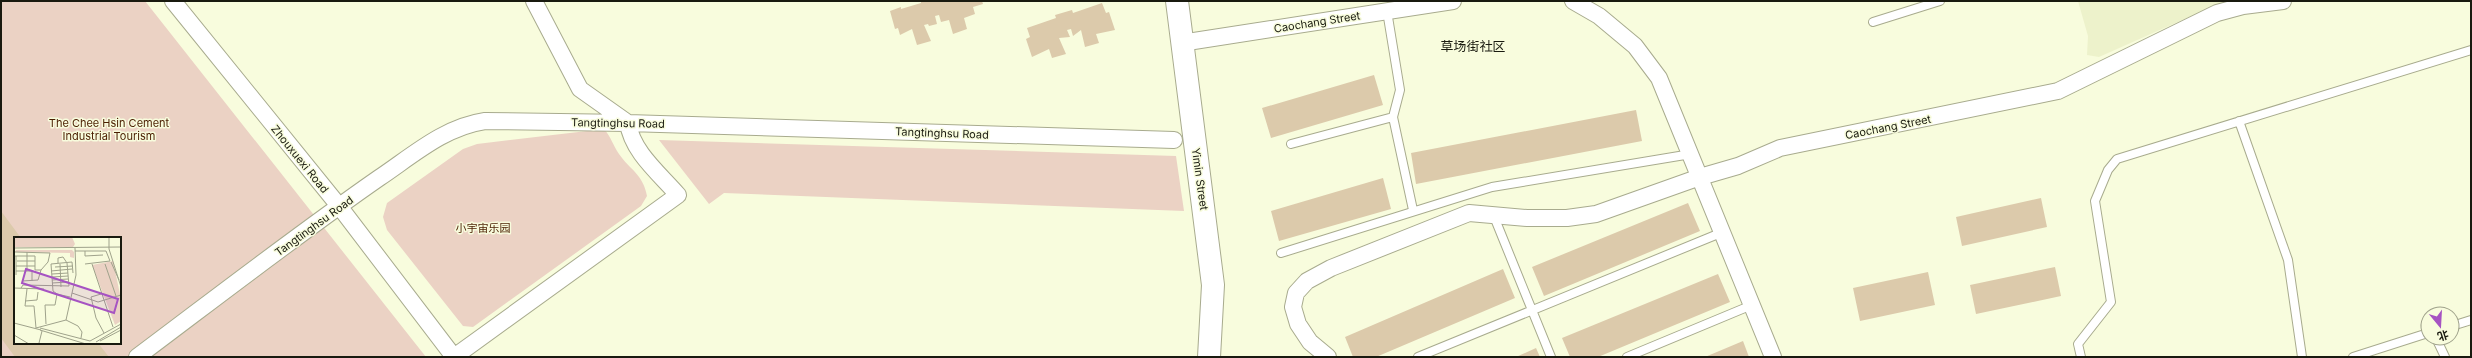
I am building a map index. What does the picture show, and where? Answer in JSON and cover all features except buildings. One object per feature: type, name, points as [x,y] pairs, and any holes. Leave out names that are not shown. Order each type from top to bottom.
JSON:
[{"type":"street","name":"Zhouxuexi Road","points":[[173,1],[339,206],[454,357]]},
{"type":"street","points":[[454,357],[678,195],[637,148],[630,137],[628,123],[580,89],[534,1]]},
{"type":"street","name":"Yimin Street","points":[[1177,1],[1212,278],[1209,357]]},
{"type":"street","name":"Caochang Street","points":[[1181,42],[1453,1]]},
{"type":"street","points":[[1574,1],[1599,16],[1636,46],[1659,78],[1773,357]]},
{"type":"street","name":"Caochang Street","points":[[1328,357],[1310,342],[1298,324],[1293,307],[1296,293],[1307,281],[1331,268],[1469,213],[1527,218],[1567,218],[1596,214],[1700,177],[1738,166],[1780,148],[2040,96],[2058,91],[2217,13],[2243,6],[2282,1]]},
{"type":"street","name":"Tangtinghsu Road","points":[[137,357],[339,206],[446,133],[468,123],[485,121],[628,123],[1174,140]]},
{"type":"lane","points":[[1873,22],[1940,1]]},
{"type":"lane","points":[[1387,11],[1400,90],[1392,117],[1413,210]]},
{"type":"lane","points":[[2081,357],[2078,344],[2111,302],[2095,201],[2108,170],[2117,159],[2471,50]]},
{"type":"lane","points":[[1291,144],[1392,117]]},
{"type":"lane","points":[[2239,121],[2288,260],[2302,357]]},
{"type":"lane","points":[[1282,253],[1413,210],[1492,187],[1691,154]]},
{"type":"lane","points":[[1493,214],[1551,357]]},
{"type":"lane","points":[[1418,357],[1723,232]]},
{"type":"lane","points":[[1628,357],[1752,305]]},
{"type":"lane","points":[[2460,323],[2471,320]]},
{"type":"lane","points":[[2353,357],[2420,336]]},
{"type":"lane","points":[[2440,346],[2445,357]]},
{"type":"shaded area","points":[[2078,1],[2230,1],[2198,13],[2099,57],[2087,55],[2088,36]]},
{"type":"green space","name":"The Chee Hsin Cement Industrial Tourism","points":[[1,1],[145,1],[426,357],[1,357]]},
{"type":"green space","name":"小宇宙乐园","points":[[604,129],[619,154],[642,182],[647,196],[641,206],[473,327],[463,326],[387,230],[383,217],[387,203],[463,149],[477,144]]},
{"type":"green space","points":[[659,140],[1176,156],[1184,211],[724,193],[709,204]]},
{"type":"district","name":"草场街社区","points":[[1473,46]]}]
